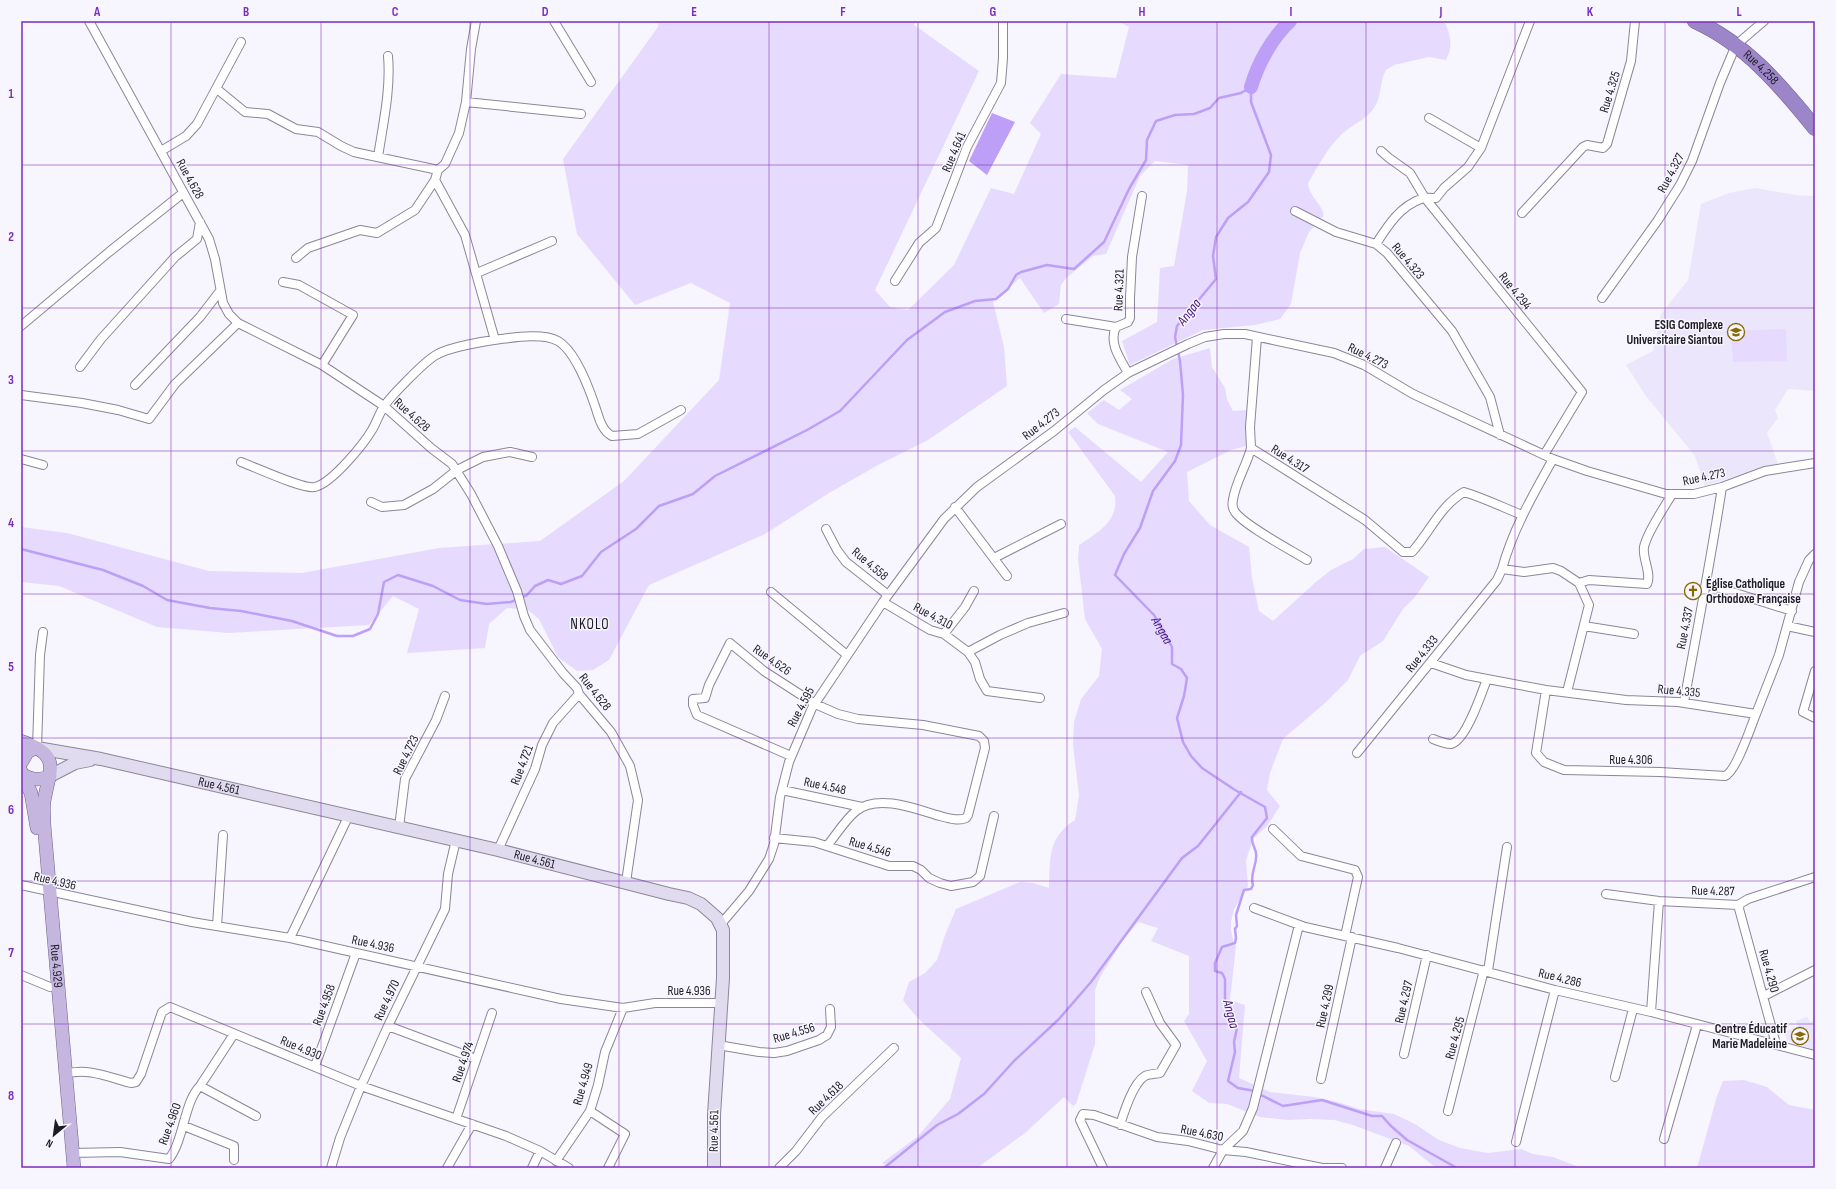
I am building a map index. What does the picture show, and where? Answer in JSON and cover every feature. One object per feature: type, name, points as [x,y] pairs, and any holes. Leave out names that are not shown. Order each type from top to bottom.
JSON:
[{"type":"highway","name":"Rue 4.258","points":[[1695,21],[1708,27],[1736,45],[1767,72],[1814,126]]},
{"type":"main road","name":"Rue 4.561","points":[[21,741],[44,753],[50,770],[74,763],[101,759]]},
{"type":"main road","name":"Rue 4.561","points":[[37,748],[101,759],[498,850],[688,898],[711,911],[722,924],[723,936],[721,1003],[714,1115],[714,1168]]},
{"type":"main road","points":[[37,748],[28,751],[21,770],[36,780],[50,770]]},
{"type":"main road","name":"Rue 4.929","points":[[21,770],[31,793],[35,811],[47,892],[74,1168]]},
{"type":"main road","name":"Rue 4.929","points":[[50,770],[44,803],[50,986],[65,1168]]},
{"type":"street","name":"Rue 4.628","points":[[89,21],[209,239],[220,292],[223,303],[229,314],[238,323],[322,365],[384,406],[431,448],[452,464],[471,494],[498,546],[517,591],[530,630],[563,673],[577,688],[578,694],[611,732],[630,766],[638,800],[626,882]]},
{"type":"street","points":[[296,258],[308,248],[360,230],[377,233],[415,210],[435,180],[438,170],[445,164],[459,133],[466,102],[471,49],[476,21]]},
{"type":"street","points":[[554,21],[591,82]]},
{"type":"street","name":"Rue 4.641","points":[[895,281],[919,243],[936,228],[967,147],[1001,83],[1004,58],[1003,21]]},
{"type":"street","name":"Rue 4.323","points":[[1500,435],[1490,397],[1452,332],[1387,253],[1376,244],[1400,213],[1412,204],[1425,198],[1436,198],[1444,188],[1468,167],[1481,148],[1530,21]]},
{"type":"street","name":"Rue 4.325","points":[[1522,213],[1585,146],[1603,148],[1607,144],[1631,62],[1635,21]]},
{"type":"street","points":[[1736,45],[1764,21]]},
{"type":"street","points":[[161,151],[186,136],[198,124],[241,42]]},
{"type":"street","name":"Rue 4.327","points":[[1602,298],[1658,220],[1680,185],[1692,161],[1720,83],[1736,45]]},
{"type":"street","points":[[378,157],[386,99],[389,66],[388,56]]},
{"type":"street","points":[[217,89],[239,109],[245,112],[268,114],[296,129],[318,132],[354,152],[438,170]]},
{"type":"street","points":[[466,102],[580,114]]},
{"type":"street","points":[[1428,118],[1481,148]]},
{"type":"street","name":"Rue 4.294","points":[[1381,151],[1410,173],[1425,198],[1582,392],[1544,455]]},
{"type":"street","points":[[435,180],[465,235],[495,340]]},
{"type":"street","points":[[21,326],[109,252],[183,193]]},
{"type":"street","name":"Rue 4.321","points":[[1128,373],[1114,344],[1116,327],[1128,322],[1130,318],[1132,257],[1142,196]]},
{"type":"street","points":[[1295,211],[1336,232],[1376,244]]},
{"type":"street","points":[[80,367],[101,339],[175,257],[197,239],[200,222]]},
{"type":"street","points":[[477,274],[552,241]]},
{"type":"street","points":[[283,282],[299,285],[352,315],[322,365]]},
{"type":"street","points":[[135,385],[200,317],[220,292]]},
{"type":"street","points":[[1066,319],[1116,327]]},
{"type":"street","points":[[21,395],[82,403],[118,410],[149,419],[179,379],[238,323]]},
{"type":"street","name":"Rue 4.273","points":[[944,519],[954,507],[976,487],[1054,431],[1128,373],[1158,358],[1205,338],[1224,334],[1245,334],[1323,350],[1345,357],[1371,369],[1413,394],[1553,459],[1587,471],[1672,494],[1694,494],[1722,487],[1765,471],[1815,463]]},
{"type":"street","points":[[241,462],[308,488],[321,485],[355,453],[372,430],[384,406],[430,359],[447,350],[518,337],[543,338],[558,341],[566,347],[581,372],[592,397],[602,427],[612,436],[638,434],[681,410]]},
{"type":"street","name":"Rue 4.317","points":[[1257,337],[1250,428],[1251,448],[1365,520],[1395,546],[1407,553],[1412,552],[1445,507],[1454,498],[1464,492],[1482,497],[1496,505],[1522,515]]},
{"type":"street","points":[[1251,448],[1234,496],[1233,507],[1236,512],[1247,522],[1307,560]]},
{"type":"street","points":[[371,502],[382,507],[404,505],[433,489],[456,470],[483,457],[510,452],[532,458]]},
{"type":"street","points":[[21,458],[43,465]]},
{"type":"street","points":[[1553,459],[1512,536],[1502,569],[1524,572],[1553,568],[1561,570],[1580,583],[1589,605],[1567,692]]},
{"type":"street","name":"Rue 4.337","points":[[1684,702],[1707,584],[1709,562],[1722,487]]},
{"type":"street","points":[[1580,583],[1589,580],[1647,584],[1648,579],[1644,547],[1672,494]]},
{"type":"street","points":[[954,507],[1007,576]]},
{"type":"street","name":"Rue 4.595","points":[[722,924],[762,873],[772,851],[782,790],[791,756],[801,730],[815,704],[886,598],[944,519]]},
{"type":"street","points":[[994,558],[1061,524]]},
{"type":"street","name":"Rue 4.558","points":[[826,529],[837,550],[846,562],[886,598]]},
{"type":"street","points":[[1756,714],[1779,656],[1801,575],[1809,560],[1815,554]]},
{"type":"street","name":"Rue 4.333","points":[[1357,753],[1497,580],[1502,569]]},
{"type":"street","points":[[1707,584],[1792,611]]},
{"type":"street","points":[[944,634],[965,607],[974,591]]},
{"type":"street","points":[[771,592],[847,655]]},
{"type":"street","name":"Rue 4.310","points":[[886,598],[930,630],[944,634],[968,652],[975,662],[980,679],[987,691],[1040,698]]},
{"type":"street","points":[[968,652],[1000,635],[1028,623],[1064,613]]},
{"type":"street","points":[[1584,626],[1634,634]]},
{"type":"street","points":[[1787,626],[1815,632]]},
{"type":"street","points":[[37,748],[40,655],[43,632]]},
{"type":"street","name":"Rue 4.626","points":[[791,756],[697,715],[693,705],[693,699],[705,698],[709,685],[730,643],[748,660],[815,704],[850,718],[923,725],[979,736],[984,741],[985,748],[966,818],[953,819],[899,804],[870,804],[862,807]]},
{"type":"street","name":"Rue 4.335","points":[[1431,663],[1466,675],[1546,690],[1626,700],[1684,702],[1756,714]]},
{"type":"street","points":[[1815,671],[1803,712],[1815,718]]},
{"type":"street","points":[[1433,740],[1451,744],[1457,741],[1478,703],[1487,679]]},
{"type":"street","name":"Rue 4.306","points":[[1546,690],[1536,753],[1544,762],[1564,770],[1660,772],[1725,776],[1731,772],[1756,714]]},
{"type":"street","name":"Rue 4.721","points":[[498,850],[535,769],[542,745],[553,723],[578,694]]},
{"type":"street","name":"Rue 4.723","points":[[399,827],[405,779],[436,720],[445,696]]},
{"type":"street","name":"Rue 4.548","points":[[782,790],[862,807]]},
{"type":"street","points":[[827,846],[855,812],[862,807]]},
{"type":"street","points":[[290,938],[350,816]]},
{"type":"street","name":"Rue 4.546","points":[[774,838],[801,840],[827,846],[889,866],[913,866],[934,880],[950,886],[978,880],[994,816]]},
{"type":"street","name":"Rue 4.299","points":[[1273,829],[1301,856],[1356,870],[1358,877],[1349,936],[1321,1079]]},
{"type":"street","points":[[217,926],[223,836]]},
{"type":"street","name":"Rue 4.970","points":[[331,1168],[340,1138],[361,1086],[416,966],[445,909],[448,874],[456,840]]},
{"type":"street","name":"Rue 4.295","points":[[1448,1111],[1486,971],[1507,847]]},
{"type":"street","name":"Rue 4.287","points":[[1606,894],[1659,901],[1738,905],[1748,899],[1815,877]]},
{"type":"street","name":"Rue 4.936","points":[[21,885],[47,892],[217,926],[290,938],[561,999],[623,1008],[655,1003],[721,1003]]},
{"type":"street","points":[[1651,1012],[1659,901]]},
{"type":"street","name":"Rue 4.290","points":[[1738,905],[1776,1044]]},
{"type":"street","name":"Rue 4.286","points":[[1254,908],[1299,925],[1427,955],[1555,990],[1651,1012],[1815,1055]]},
{"type":"street","points":[[1213,1168],[1223,1150],[1243,1131],[1253,1108],[1299,925]]},
{"type":"street","name":"Rue 4.958","points":[[315,1066],[356,953]]},
{"type":"street","name":"Rue 4.297","points":[[1404,1054],[1427,955]]},
{"type":"street","points":[[1764,996],[1815,970]]},
{"type":"street","points":[[21,975],[50,986]]},
{"type":"street","points":[[1516,1142],[1555,990]]},
{"type":"street","points":[[1120,1125],[1127,1103],[1135,1087],[1144,1076],[1160,1073],[1176,1045],[1160,1023],[1146,992]]},
{"type":"street","name":"Rue 4.930","points":[[66,1074],[72,1072],[89,1072],[131,1083],[136,1082],[141,1074],[162,1012],[170,1007],[179,1009],[234,1034],[361,1086],[506,1136],[569,1168]]},
{"type":"street","name":"Rue 4.949","points":[[556,1161],[590,1111],[599,1081],[605,1052],[623,1008]]},
{"type":"street","points":[[1615,1077],[1633,1008]]},
{"type":"street","name":"Rue 4.556","points":[[718,1045],[759,1052],[774,1053],[787,1051],[819,1040],[827,1034],[831,1027],[830,1009]]},
{"type":"street","name":"Rue 4.974","points":[[456,1119],[492,1013]]},
{"type":"street","points":[[1664,1139],[1697,1025]]},
{"type":"street","points":[[388,1026],[476,1059]]},
{"type":"street","name":"Rue 4.960","points":[[72,1153],[120,1152],[169,1159],[184,1126],[195,1091],[200,1086],[234,1034]]},
{"type":"street","name":"Rue 4.618","points":[[779,1168],[799,1147],[822,1117],[894,1048]]},
{"type":"street","points":[[200,1086],[256,1116]]},
{"type":"street","points":[[590,1111],[625,1134],[608,1168]]},
{"type":"street","name":"Rue 4.630","points":[[1103,1168],[1080,1120],[1081,1116],[1087,1113],[1149,1136],[1188,1141],[1223,1150],[1246,1152],[1322,1168],[1342,1168]]},
{"type":"street","points":[[447,1168],[472,1124]]},
{"type":"street","points":[[184,1126],[234,1146],[234,1160]]},
{"type":"street","points":[[1385,1168],[1396,1143]]},
{"type":"street","points":[[532,1168],[540,1152]]},
{"type":"shaded area","points":[[659,21],[915,21],[914,25],[979,71],[875,290],[890,307],[908,310],[954,265],[991,188],[1014,194],[1041,134],[1030,123],[1061,74],[1116,78],[1129,27],[1118,21],[1444,21],[1450,36],[1450,50],[1446,60],[1429,57],[1394,65],[1386,70],[1382,79],[1377,104],[1367,116],[1349,128],[1336,140],[1323,158],[1308,183],[1310,192],[1324,215],[1309,232],[1300,253],[1291,304],[1280,319],[1255,325],[1203,330],[1130,365],[1122,341],[1157,322],[1160,268],[1174,266],[1187,191],[1188,165],[1155,161],[1140,176],[1106,254],[1093,256],[1066,278],[1061,285],[1059,304],[1044,313],[1020,278],[993,302],[1004,347],[1007,386],[928,440],[878,465],[829,493],[765,534],[649,585],[609,660],[593,670],[577,671],[558,657],[539,619],[528,610],[507,608],[489,624],[485,648],[407,653],[419,609],[393,596],[369,625],[229,633],[157,627],[59,586],[21,582],[21,527],[67,533],[209,571],[302,573],[439,548],[540,541],[624,481],[719,380],[730,303],[691,283],[635,305],[577,234],[563,159],[658,27]]},
{"type":"shaded area","points":[[992,113],[1015,122],[987,175],[969,161]]},
{"type":"shaded area","name":"ESIG Complexe Universitaire Siantou","points":[[1755,188],[1796,195],[1815,196],[1815,391],[1788,389],[1775,410],[1778,418],[1767,433],[1778,464],[1767,466],[1705,486],[1695,456],[1646,396],[1626,365],[1653,351],[1661,314],[1688,280],[1701,204],[1729,193]]},
{"type":"shaded area","points":[[1786,329],[1787,361],[1733,362],[1731,331]]},
{"type":"shaded area","points":[[1210,348],[1212,367],[1225,388],[1227,399],[1233,411],[1248,410],[1246,446],[1231,450],[1187,472],[1189,501],[1210,525],[1249,547],[1252,578],[1259,611],[1273,621],[1317,581],[1331,570],[1353,559],[1364,549],[1385,547],[1429,577],[1415,597],[1403,609],[1383,641],[1360,656],[1348,680],[1325,703],[1283,739],[1270,773],[1267,790],[1280,806],[1267,826],[1254,838],[1246,861],[1248,886],[1234,909],[1231,922],[1234,944],[1236,945],[1230,1000],[1245,1005],[1239,1078],[1270,1092],[1314,1097],[1338,1102],[1359,1109],[1394,1114],[1415,1124],[1439,1140],[1460,1148],[1488,1153],[1521,1149],[1533,1154],[1553,1157],[1582,1168],[1436,1168],[1409,1146],[1353,1125],[1334,1120],[1287,1120],[1260,1117],[1227,1104],[1209,1103],[1192,1091],[1207,1061],[1184,1021],[1189,1014],[1189,956],[1151,941],[1158,928],[1138,922],[1123,940],[1100,977],[1095,990],[1095,1044],[1076,1104],[1073,1106],[1064,1097],[1025,1133],[977,1168],[888,1168],[882,1163],[917,1137],[950,1099],[961,1058],[923,1023],[903,1000],[909,982],[925,973],[937,960],[945,935],[956,909],[1020,882],[1033,883],[1049,888],[1052,849],[1055,841],[1066,827],[1075,820],[1079,795],[1073,745],[1074,722],[1081,699],[1099,676],[1102,649],[1085,619],[1078,559],[1079,545],[1099,531],[1110,519],[1114,513],[1115,496],[1068,432],[1075,427],[1141,482],[1168,452],[1098,424],[1087,413],[1104,400],[1119,410],[1132,399],[1120,390],[1173,359]]},
{"type":"shaded area","name":"Centre Éducatif Marie Madeleine","points":[[1807,1017],[1810,1022],[1815,1020],[1815,1050],[1792,1043],[1787,1040],[1784,1032],[1798,1026],[1796,1021]]},
{"type":"shaded area","points":[[1744,1080],[1767,1087],[1789,1105],[1815,1110],[1815,1168],[1697,1168],[1717,1096],[1723,1081]]},
{"type":"waterway","name":"Angaa","points":[[1251,87],[1266,51],[1277,35],[1290,21]]},
{"type":"waterway","name":"Angaa","points":[[1251,87],[1251,102],[1271,155],[1269,172],[1248,202],[1228,218],[1216,237],[1213,256],[1216,279],[1177,326],[1175,337],[1180,361],[1183,395],[1181,445],[1175,461],[1153,491],[1140,528],[1124,554],[1115,575],[1154,615],[1172,647],[1172,664],[1181,669],[1187,678],[1184,696],[1177,718],[1183,742],[1191,756],[1202,768],[1235,790],[1265,807],[1267,818],[1252,837],[1256,851],[1256,861],[1252,877],[1253,885],[1251,889],[1244,890],[1236,915],[1237,926],[1235,929],[1235,943],[1222,947],[1215,963],[1215,971],[1222,973],[1225,979],[1225,1002],[1237,1028],[1234,1042],[1235,1052],[1228,1081],[1238,1088],[1255,1091]]},
{"type":"waterway","points":[[21,549],[103,570],[143,586],[167,600],[210,608],[241,611],[292,621],[337,636],[353,636],[370,629],[378,614],[384,582],[398,575],[433,586],[460,600],[487,604],[511,602],[527,595],[535,586],[548,580],[561,584],[582,576],[601,552],[636,529],[659,506],[693,494],[715,476],[807,430],[840,411],[907,340],[945,312],[975,301],[996,299],[1008,289],[1016,275],[1021,272],[1047,265],[1074,269],[1104,242],[1129,189],[1146,160],[1147,140],[1156,121],[1175,115],[1194,114],[1210,108],[1219,98],[1241,93],[1251,87]]},
{"type":"waterway","points":[[884,1168],[937,1125],[958,1114],[984,1094],[1014,1061],[1059,1019],[1091,982],[1182,858],[1198,846],[1241,792]]},
{"type":"waterway","name":"Angaa","points":[[1259,1094],[1283,1106],[1322,1100],[1372,1116],[1382,1116],[1407,1140],[1457,1168]]},
{"type":"place","name":"ESIG Complexe Universitaire Siantou","points":[[1736,332]]},
{"type":"place","name":"Église Catholique Orthodoxe Française","points":[[1693,591]]},
{"type":"place","name":"Centre Éducatif Marie Madeleine","points":[[1800,1036]]},
{"type":"district","name":"NKOLO","points":[[590,624]]}]
